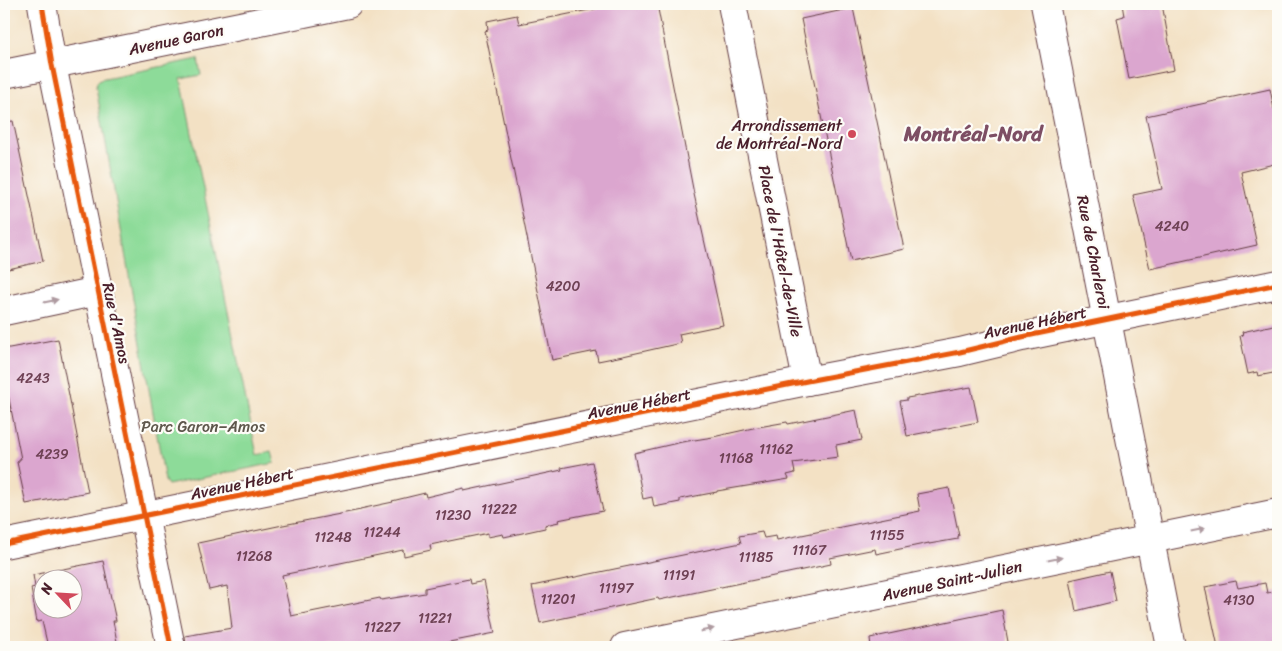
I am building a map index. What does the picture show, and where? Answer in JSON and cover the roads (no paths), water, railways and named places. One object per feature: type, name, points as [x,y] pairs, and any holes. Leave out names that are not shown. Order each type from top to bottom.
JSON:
[{"type":"street","name":"Rue d'Amos","points":[[42,4],[52,65],[171,647]]},
{"type":"street","name":"Avenue Garon","points":[[4,74],[348,4]]},
{"type":"street","name":"Place de l'Hôtel-de-Ville","points":[[732,4],[807,381]]},
{"type":"street","name":"Rue de Charleroi","points":[[1045,4],[1171,647]]},
{"type":"street","name":"Avenue Hébert","points":[[4,544],[807,381],[960,352],[1022,337],[1278,284]]},
{"type":"street","points":[[4,311],[98,291]]},
{"type":"street","name":"Avenue Saint-Julien","points":[[625,647],[1278,513]]},
{"type":"place","name":"Arrondissement de Montréal-Nord","points":[[852,134]]},
{"type":"district","name":"Montréal-Nord","points":[[973,134]]},
{"type":"park label","name":"Parc Garon–Amos","points":[[203,426]]}]
